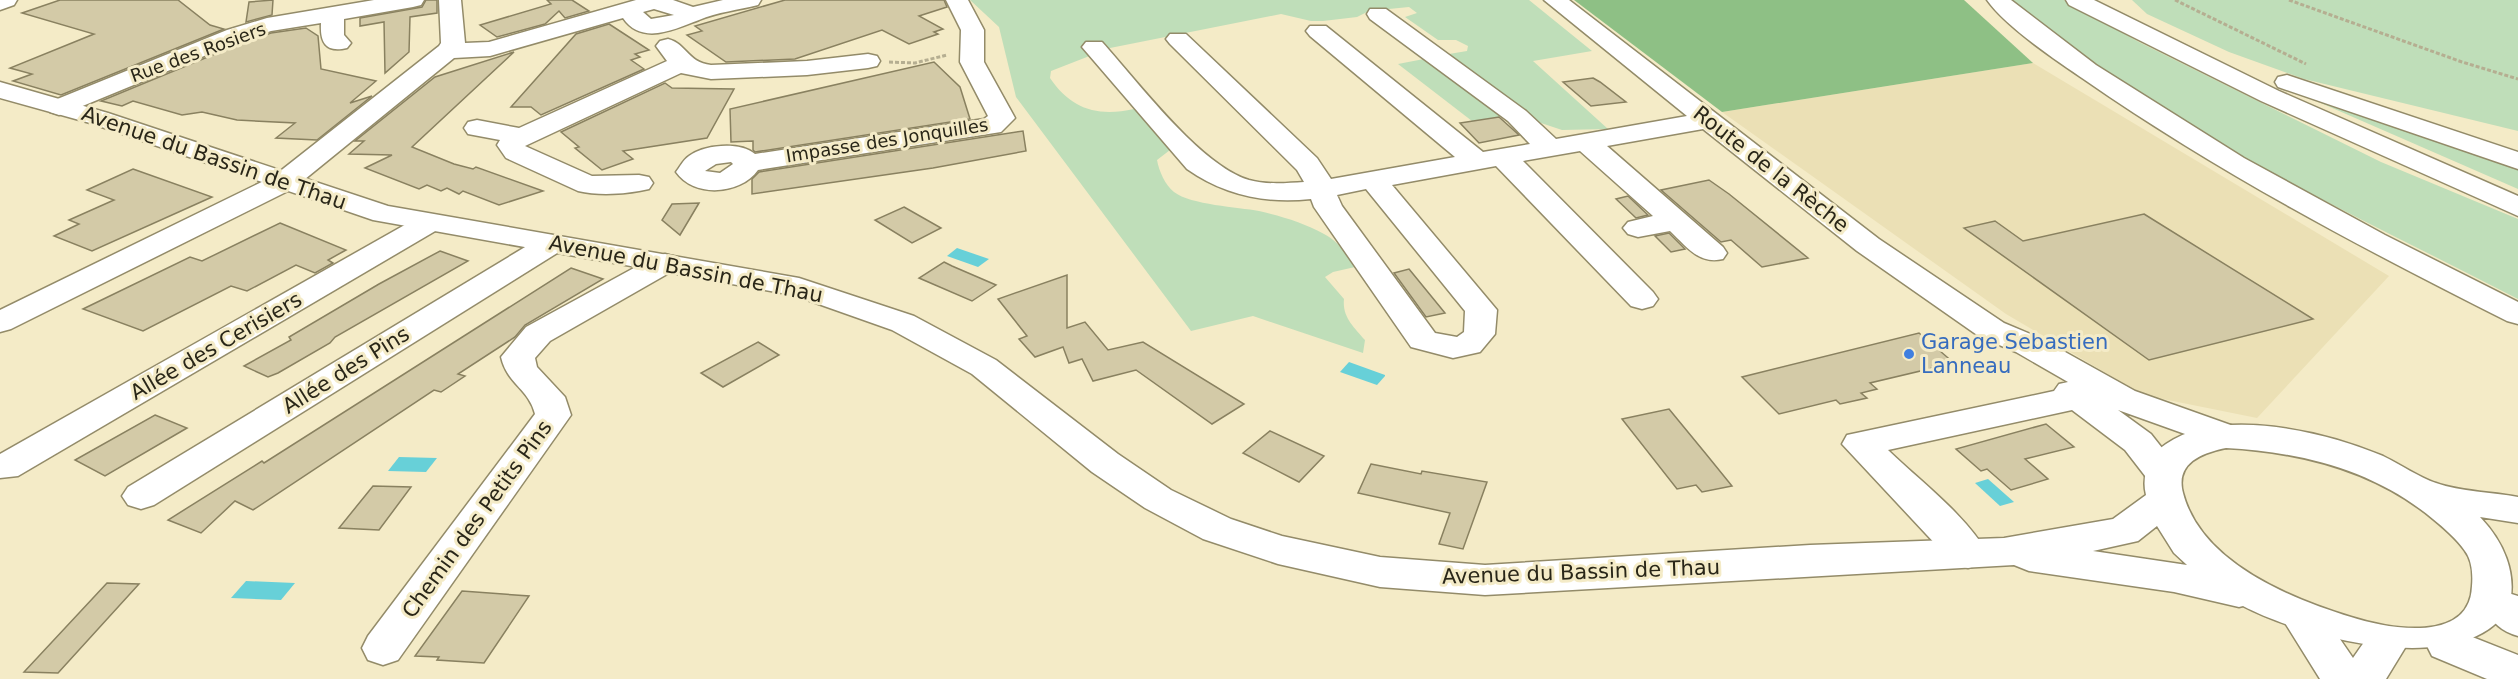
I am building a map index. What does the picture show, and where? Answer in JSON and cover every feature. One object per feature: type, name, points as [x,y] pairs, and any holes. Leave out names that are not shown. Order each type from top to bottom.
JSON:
[{"type":"street","points":[[0,3],[6,0]]},
{"type":"street","name":"Rue des Rosiers","points":[[58,107],[296,10],[333,14],[413,0]]},
{"type":"street","points":[[0,322],[284,182],[448,51],[453,43],[450,0]]},
{"type":"street","points":[[631,10],[633,16],[642,25],[657,27],[690,15],[750,0]]},
{"type":"street","name":"Impasse des Jonquilles","points":[[748,163],[992,126],[1002,118],[972,62],[975,30],[957,0]]},
{"type":"street","name":"Route de la Rèche","points":[[1555,0],[1868,245],[1992,330],[2028,345],[2123,399],[2226,436]]},
{"type":"street","points":[[1998,0],[2075,62],[2179,131],[2377,244],[2518,314]]},
{"type":"street","points":[[2077,0],[2270,96],[2518,207]]},
{"type":"street","points":[[2093,0],[2281,94],[2518,198]]},
{"type":"street","points":[[2100,0],[2180,38],[2319,94],[2518,161]]},
{"type":"street","points":[[448,51],[490,49],[607,14],[631,10],[653,1],[678,8],[690,15]]},
{"type":"street","points":[[333,14],[332,38],[339,44]]},
{"type":"street","points":[[1378,15],[1517,116],[1550,148]]},
{"type":"street","points":[[657,27],[656,31],[681,63],[694,70],[711,72],[807,68],[868,61]]},
{"type":"street","points":[[1318,32],[1490,159],[1642,299]]},
{"type":"street","points":[[1178,39],[1308,164],[1328,207],[1423,340],[1437,347],[1456,348],[1470,344],[1479,334],[1481,310],[1372,180]]},
{"type":"street","points":[[1094,47],[1197,164],[1215,178],[1238,187],[1267,192],[1290,193],[1321,189],[1708,120]]},
{"type":"street","points":[[639,183],[588,185],[516,152],[510,146],[522,136],[681,63]]},
{"type":"street","name":"Avenue du Bassin de Thau","points":[[0,90],[383,214],[427,224],[799,287],[903,322],[984,367],[1105,463],[1158,499],[1217,529],[1278,550],[1380,573],[1485,580],[1810,560],[1986,553],[2124,531],[2162,487],[2174,454],[2196,442],[2226,436]]},
{"type":"street","points":[[477,128],[522,136]]},
{"type":"street","points":[[1586,142],[1712,253]]},
{"type":"street","points":[[1638,228],[1676,221]]},
{"type":"street","name":"Allée des Cerisiers","points":[[4,467],[427,224]]},
{"type":"street","name":"Allée des Pins","points":[[141,496],[551,244]]},
{"type":"street","name":"Chemin des Petits Pins","points":[[383,648],[553,415],[548,397],[521,371],[518,357],[526,345],[538,334],[665,263]]},
{"type":"street","name":"Route de la Rèche","points":[[1992,330],[2013,354],[2079,397],[2138,442],[2162,487],[2179,532],[2211,564],[2255,595]]},
{"type":"street","points":[[1986,553],[1935,517],[1860,444],[2079,397]]},
{"type":"street","points":[[2226,436],[2292,441],[2343,455],[2385,472],[2424,494],[2469,529],[2486,547],[2508,560],[2506,588],[2511,614],[2485,632],[2446,644],[2419,646],[2387,643],[2345,633],[2303,618],[2255,595]]},
{"type":"street","points":[[2424,494],[2518,510]]},
{"type":"street","name":"Avenue du Bassin de Thau","points":[[1986,553],[2174,577],[2255,595]]},
{"type":"street","points":[[2303,618],[2344,679]]},
{"type":"street","points":[[2363,679],[2387,643]]},
{"type":"street","points":[[2446,644],[2518,673]]},
{"type":"path","points":[[2175,0],[2308,65]]},
{"type":"path","points":[[2289,0],[2518,80]]},
{"type":"path","points":[[868,61],[915,63],[975,47]]},
{"type":"shaded area","points":[[2033,63],[2389,276],[2257,418],[2143,395],[2006,314],[1722,112]]},
{"type":"green space","points":[[970,0],[1529,0],[1592,51],[1533,61],[1608,129],[1562,130],[1541,123],[1445,58],[1449,54],[1467,51],[1468,46],[1456,40],[1438,40],[1405,17],[1417,13],[1409,7],[1369,11],[1357,17],[1323,21],[1311,21],[1281,14],[1110,48],[1051,71],[1050,78],[1058,89],[1076,104],[1108,112],[1134,109],[1170,150],[1157,160],[1163,178],[1174,192],[1192,200],[1259,211],[1309,226],[1334,240],[1355,267],[1333,272],[1325,277],[1344,299],[1347,316],[1365,340],[1363,353],[1253,316],[1191,331],[1016,97],[999,27]]},
{"type":"green space","points":[[1574,0],[1964,0],[2033,63],[1722,112]]},
{"type":"green space","points":[[2012,0],[2064,0],[2139,42],[2381,162],[2518,219],[2518,299],[2322,199],[2192,127],[2069,46]]},
{"type":"green space","points":[[2132,0],[2518,0],[2518,131],[2304,79],[2229,52],[2147,14]]},
{"type":"green space","points":[[1429,58],[1506,116],[1472,121],[1398,64]]},
{"type":"green space","points":[[2291,90],[2518,167],[2518,189]]},
{"type":"water","points":[[957,248],[989,259],[978,267],[947,256]]},
{"type":"water","points":[[1349,362],[1385,376],[1377,385],[1340,372]]},
{"type":"water","points":[[399,457],[437,458],[426,472],[388,471]]},
{"type":"water","points":[[1988,479],[2014,502],[2000,506],[1975,483]]},
{"type":"water","points":[[246,581],[295,583],[281,600],[231,598]]},
{"type":"building","points":[[60,0],[178,0],[210,25],[224,29],[61,95],[13,81],[32,74],[10,68],[94,34],[22,13]]},
{"type":"building","points":[[273,0],[272,15],[246,22],[249,2]]},
{"type":"building","points":[[426,0],[437,0],[437,13],[410,17],[409,52],[385,73],[384,22],[360,26],[360,18],[422,7]]},
{"type":"building","points":[[547,0],[572,0],[589,11],[565,18],[559,11],[545,24],[497,37],[480,25],[551,4]]},
{"type":"building","points":[[785,0],[944,0],[947,7],[919,16],[943,29],[934,32],[938,34],[909,44],[882,30],[795,59],[726,62],[687,35],[702,31],[695,26]]},
{"type":"building","points":[[609,24],[649,50],[635,54],[640,57],[631,60],[644,69],[541,115],[531,107],[511,107],[576,34]]},
{"type":"building","points":[[306,28],[318,36],[321,69],[376,81],[350,103],[372,96],[317,140],[276,138],[295,123],[237,120],[202,112],[182,115],[133,101],[122,106],[101,101],[244,42],[271,33]]},
{"type":"building","points":[[514,52],[412,147],[454,164],[473,169],[476,167],[543,191],[499,205],[463,191],[459,194],[447,188],[441,191],[427,185],[419,189],[365,168],[392,155],[349,154],[364,141],[355,141],[435,77]]},
{"type":"building","points":[[934,62],[960,87],[970,119],[755,152],[753,141],[731,142],[730,109]]},
{"type":"building","points":[[1593,78],[1626,102],[1591,106],[1563,82]]},
{"type":"building","points":[[665,83],[672,88],[734,89],[707,138],[623,151],[633,159],[602,170],[575,148],[579,147],[561,132]]},
{"type":"building","points":[[1499,117],[1519,135],[1479,143],[1460,123]]},
{"type":"building","points":[[1023,131],[1026,151],[933,168],[752,194],[752,179],[759,172]]},
{"type":"building","points":[[133,169],[212,197],[92,251],[54,236],[79,224],[69,220],[114,200],[87,190]]},
{"type":"building","points":[[1709,180],[1808,258],[1762,267],[1731,240],[1721,242],[1661,190]]},
{"type":"building","points":[[1628,196],[1648,215],[1636,218],[1616,199]]},
{"type":"building","points":[[699,203],[680,235],[662,220],[672,204]]},
{"type":"building","points":[[904,207],[941,228],[912,243],[875,220]]},
{"type":"building","points":[[2144,214],[2313,319],[2149,360],[1964,228],[1995,221],[2023,241]]},
{"type":"building","points":[[280,223],[346,250],[328,260],[333,263],[315,273],[296,265],[247,291],[231,286],[143,331],[83,309],[190,257],[202,261]]},
{"type":"building","points":[[1669,233],[1685,249],[1671,252],[1655,236]]},
{"type":"building","points":[[440,251],[468,261],[335,337],[330,343],[278,373],[268,377],[244,366],[291,340],[289,337],[379,284]]},
{"type":"building","points":[[944,262],[996,285],[972,301],[919,278]]},
{"type":"building","points":[[571,268],[603,279],[525,325],[515,337],[458,374],[465,376],[441,392],[434,390],[253,510],[235,501],[201,533],[168,520],[262,461],[264,463]]},
{"type":"building","points":[[1409,269],[1445,313],[1426,317],[1394,273]]},
{"type":"building","points":[[1067,275],[1067,328],[1085,322],[1108,350],[1143,342],[1244,404],[1212,424],[1136,370],[1093,381],[1082,359],[1069,363],[1063,347],[1035,357],[1019,339],[1027,336],[998,299]]},
{"type":"building","points":[[1919,333],[1954,363],[1870,383],[1877,389],[1861,393],[1867,398],[1840,404],[1836,400],[1779,414],[1742,377]]},
{"type":"building","points":[[758,342],[779,355],[723,387],[701,373]]},
{"type":"building","points":[[1669,409],[1732,486],[1702,492],[1696,485],[1677,489],[1622,419]]},
{"type":"building","points":[[155,415],[187,428],[105,476],[75,460]]},
{"type":"building","points":[[2046,424],[2074,447],[2025,459],[2048,479],[2011,490],[1987,469],[1981,471],[1956,449]]},
{"type":"building","points":[[1270,431],[1324,456],[1299,482],[1243,453]]},
{"type":"building","points":[[1371,464],[1421,474],[1422,471],[1487,482],[1463,549],[1439,544],[1450,513],[1358,493]]},
{"type":"building","points":[[373,486],[411,487],[379,530],[339,528]]},
{"type":"building","points":[[107,583],[139,584],[58,673],[24,672]]},
{"type":"building","points":[[462,591],[529,596],[484,663],[415,656]]},
{"type":"place","name":"Garage Sebastien Lanneau","points":[[1909,354]]}]
